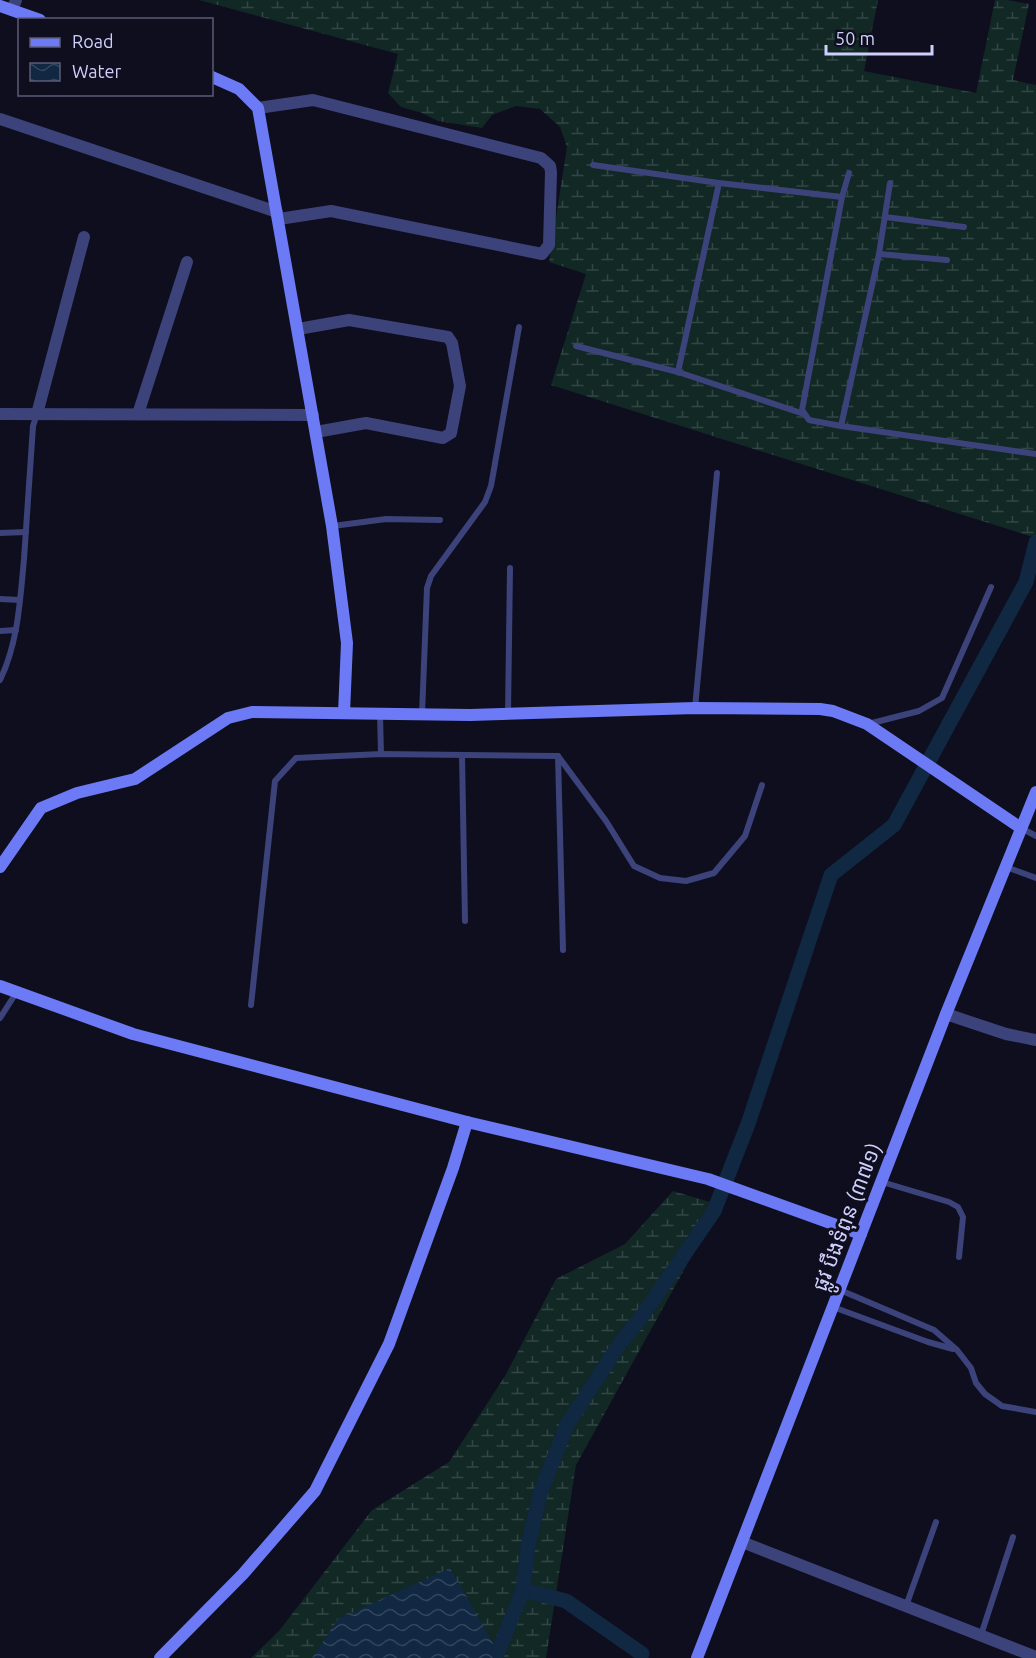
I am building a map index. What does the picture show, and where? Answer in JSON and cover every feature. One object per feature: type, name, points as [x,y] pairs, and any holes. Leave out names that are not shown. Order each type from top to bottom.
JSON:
[{"type":"street","points":[[0,6],[14,5],[37,18]]},
{"type":"street","points":[[213,77],[239,89],[258,108],[332,526],[347,643],[344,714]]},
{"type":"street","points":[[0,119],[278,216],[331,211],[542,254],[549,245],[551,172],[550,166],[541,158],[313,100],[258,108]]},
{"type":"street","points":[[37,414],[84,237]]},
{"type":"street","points":[[138,414],[188,262]]},
{"type":"street","points":[[298,329],[349,320],[448,337],[452,343],[460,386],[451,433],[443,438],[366,423],[316,432]]},
{"type":"street","points":[[0,414],[314,415]]},
{"type":"street","points":[[0,867],[41,808],[77,793],[135,778],[228,718],[252,712],[508,714],[695,708],[820,709],[833,711],[867,724],[1022,828]]},
{"type":"street","name":"ផ្លូវ បឹងទំពុន (៣៧១)","points":[[697,1658],[946,1014],[1036,792]]},
{"type":"street","points":[[0,986],[133,1034],[467,1122],[708,1179],[861,1234]]},
{"type":"street","points":[[946,1014],[1006,1034],[1036,1040]]},
{"type":"street","points":[[160,1658],[243,1574],[315,1491],[389,1344],[453,1168],[467,1122]]},
{"type":"street","points":[[742,1542],[1036,1657]]},
{"type":"lane","points":[[593,165],[718,183],[842,197]]},
{"type":"lane","points":[[849,173],[842,197],[804,398],[802,410],[804,414],[809,420],[841,426],[1036,454]]},
{"type":"lane","points":[[678,372],[718,183]]},
{"type":"lane","points":[[841,426],[879,254],[890,183]]},
{"type":"lane","points":[[885,218],[964,227]]},
{"type":"lane","points":[[879,254],[947,260]]},
{"type":"lane","points":[[423,714],[427,588],[431,576],[485,502],[488,494],[519,327]]},
{"type":"lane","points":[[576,346],[678,372],[804,414]]},
{"type":"lane","points":[[0,680],[8,664],[16,630],[26,532],[33,426],[37,414]]},
{"type":"lane","points":[[695,708],[717,473]]},
{"type":"lane","points":[[332,526],[386,519],[440,520]]},
{"type":"lane","points":[[0,533],[26,532]]},
{"type":"lane","points":[[508,714],[510,568]]},
{"type":"lane","points":[[867,724],[919,711],[942,698],[991,587]]},
{"type":"lane","points":[[0,599],[20,600]]},
{"type":"lane","points":[[0,631],[16,630]]},
{"type":"lane","points":[[380,713],[381,754]]},
{"type":"lane","points":[[251,1005],[275,781],[296,758],[381,754],[558,756]]},
{"type":"lane","points":[[462,755],[465,921]]},
{"type":"lane","points":[[558,756],[606,821],[634,866],[660,878],[686,881],[714,873],[745,836],[762,785]]},
{"type":"lane","points":[[558,756],[563,950]]},
{"type":"lane","points":[[1022,828],[1036,836]]},
{"type":"lane","points":[[1005,867],[1036,878]]},
{"type":"lane","points":[[0,1018],[16,993]]},
{"type":"lane","points":[[881,1182],[949,1202],[958,1207],[963,1217],[960,1257]]},
{"type":"lane","points":[[840,1290],[934,1330],[957,1350],[971,1368],[976,1383],[985,1394],[1002,1406],[1036,1412]]},
{"type":"lane","points":[[833,1307],[928,1342],[957,1350]]},
{"type":"lane","points":[[906,1606],[936,1522]]},
{"type":"lane","points":[[981,1636],[1013,1537]]},
{"type":"green space","points":[[199,0],[878,0],[864,71],[976,93],[995,0],[1029,4],[1013,80],[1036,85],[1036,538],[551,385],[586,274],[549,262],[567,147],[560,127],[540,109],[516,106],[492,115],[482,128],[438,121],[422,113],[401,107],[388,93],[398,54]]},
{"type":"green space","points":[[673,1191],[720,1205],[576,1465],[546,1658],[251,1658],[279,1631],[372,1510],[449,1462],[505,1376],[556,1279],[625,1244]]},
{"type":"water","points":[[450,1568],[498,1652],[495,1658],[312,1658],[338,1619]]},
{"type":"waterway","points":[[498,1652],[523,1590],[528,1546],[541,1491],[567,1425],[620,1343],[640,1319],[714,1211],[748,1124],[831,875],[894,825],[1026,582],[1036,542]]},
{"type":"waterway","points":[[523,1590],[566,1601],[642,1654]]}]
